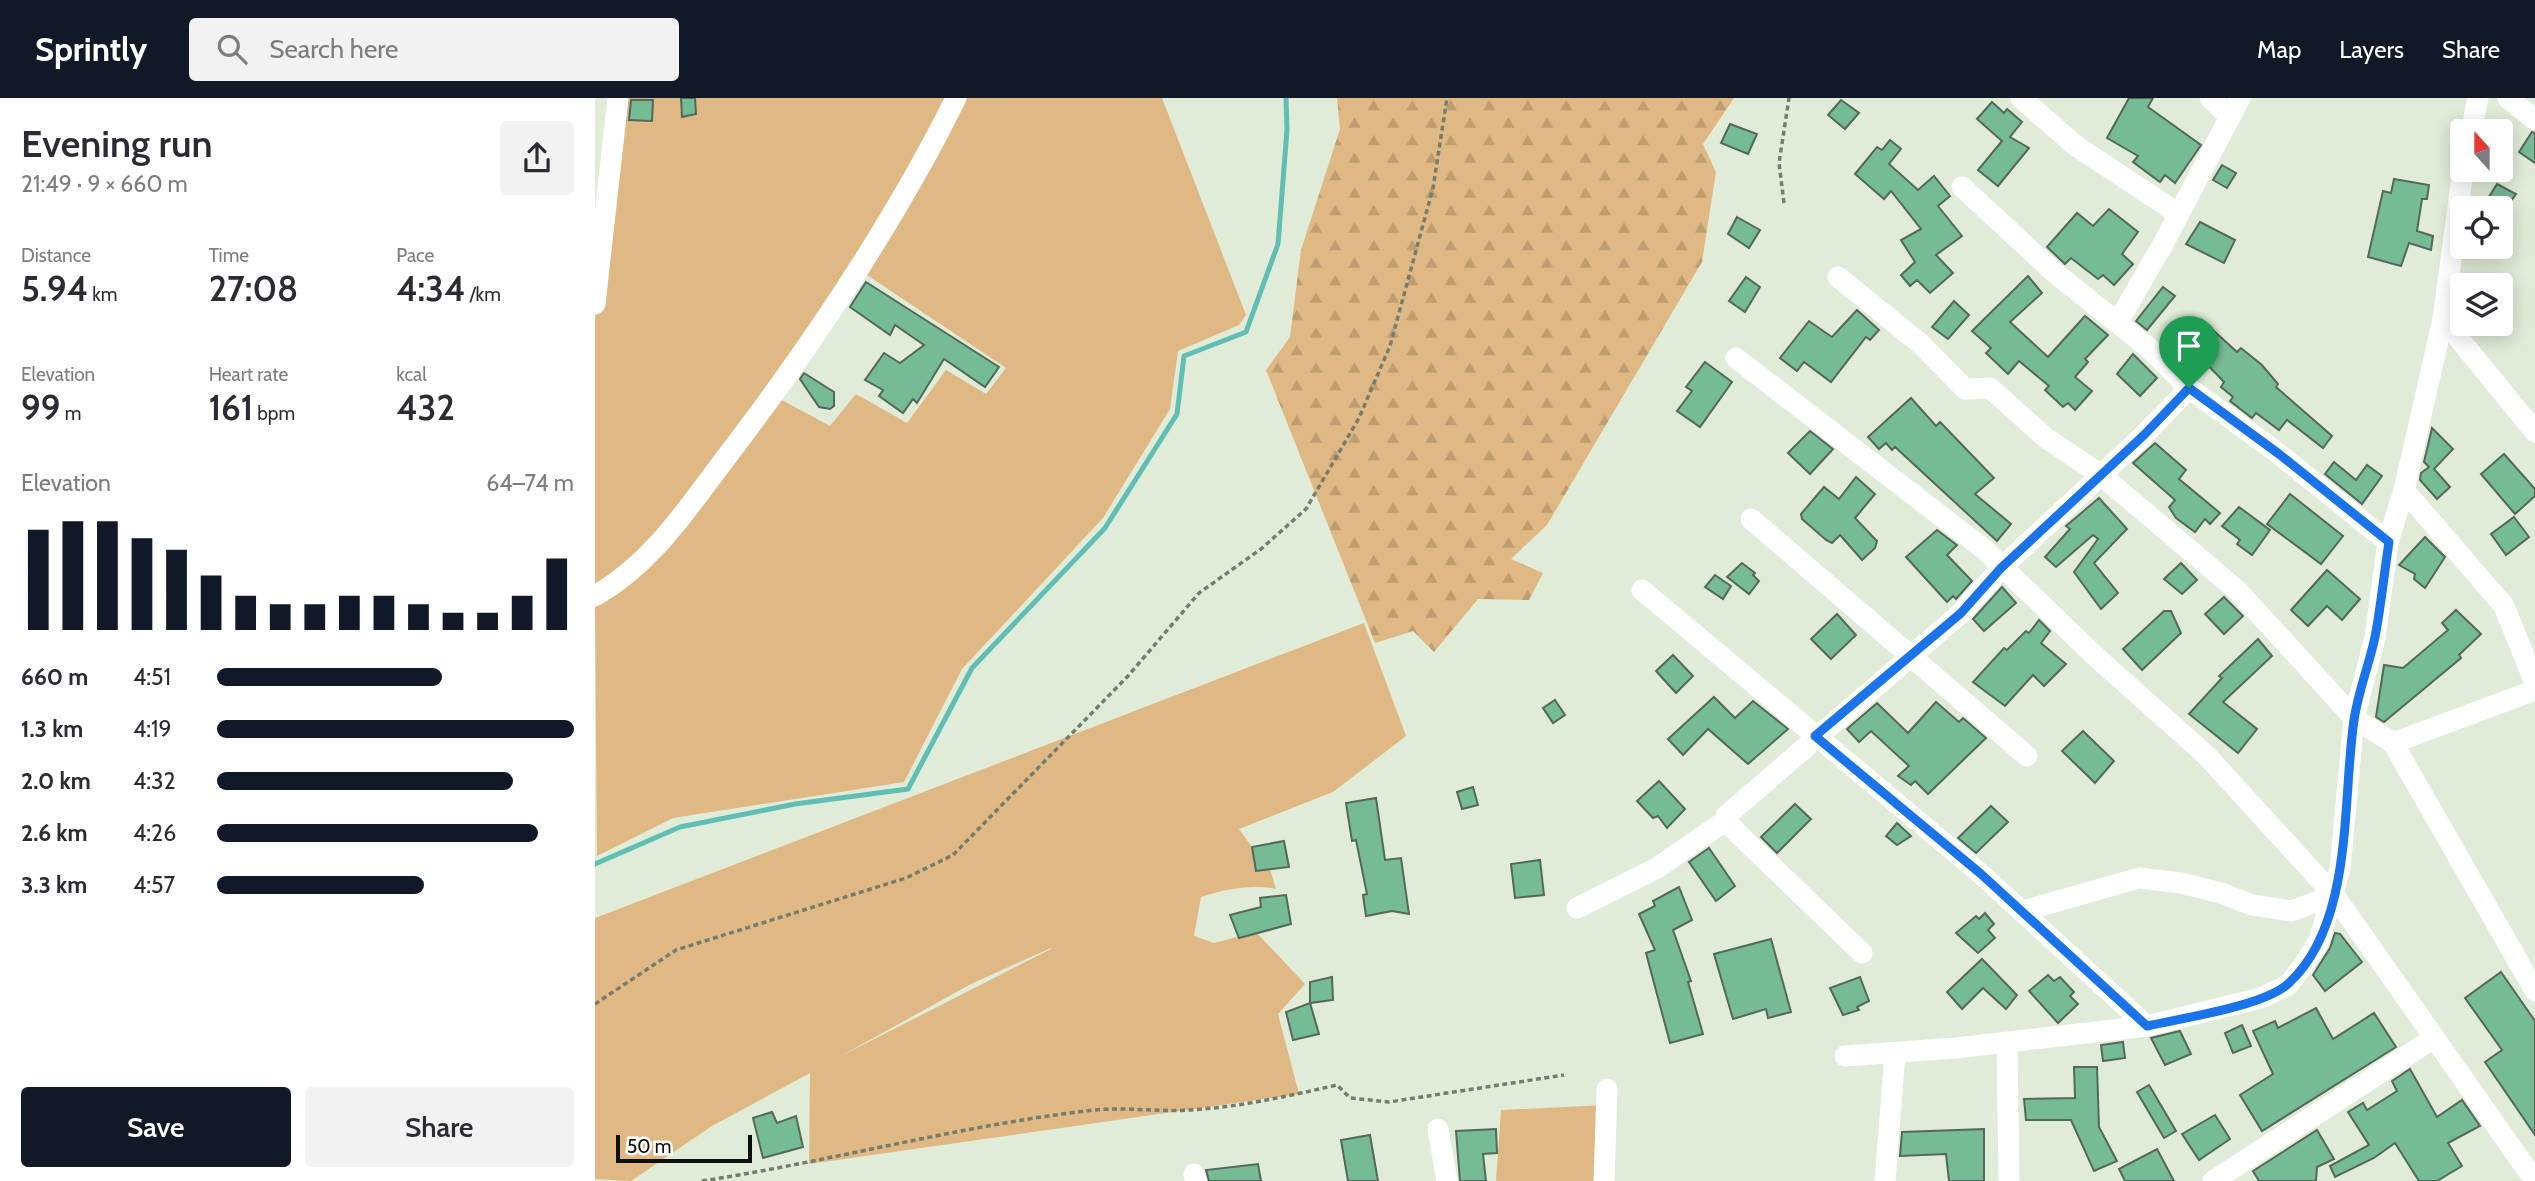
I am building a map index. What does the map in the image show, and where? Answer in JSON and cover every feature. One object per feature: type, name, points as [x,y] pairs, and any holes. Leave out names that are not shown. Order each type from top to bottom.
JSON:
[{"type":"street","points":[[595,304],[618,98]]},
{"type":"street","points":[[595,596],[622,580],[678,525],[778,390],[828,321],[928,154],[956,98]]},
{"type":"street","points":[[2021,98],[2076,146],[2179,214]]},
{"type":"street","points":[[2118,322],[2235,107],[2210,98]]},
{"type":"street","points":[[2474,119],[2478,98]]},
{"type":"street","points":[[2508,98],[2535,120]]},
{"type":"street","points":[[1845,1056],[2007,1043],[2147,1026],[2234,1006],[2261,998],[2288,985],[2319,941],[2340,869],[2354,718],[2375,638],[2389,542],[2404,490],[2443,319],[2461,182]]},
{"type":"street","points":[[1962,187],[2054,272],[2118,322],[2189,388],[2279,454],[2389,542]]},
{"type":"street","points":[[1838,277],[1922,345],[1965,389],[1990,388],[2046,438],[2101,475],[2238,591],[2354,718],[2393,743],[2535,991]]},
{"type":"street","points":[[2443,319],[2535,432]]},
{"type":"street","points":[[1736,358],[1985,550],[2001,568],[2206,755],[2334,895],[2535,1181]]},
{"type":"street","points":[[1577,908],[1657,868],[1725,821],[1726,816],[1815,736],[1961,613],[2001,568],[2189,388]]},
{"type":"street","points":[[2404,490],[2504,606],[2535,683]]},
{"type":"street","points":[[1751,519],[2027,756]]},
{"type":"street","points":[[1642,590],[2023,911],[2147,1026]]},
{"type":"street","points":[[2393,743],[2535,690]]},
{"type":"street","points":[[1725,821],[1862,953]]},
{"type":"street","points":[[2023,911],[2139,878],[2181,883],[2221,893],[2252,905],[2292,911],[2334,895]]},
{"type":"street","points":[[2213,1181],[2434,1038]]},
{"type":"street","points":[[2007,1043],[2010,1181]]},
{"type":"street","points":[[1885,1181],[1895,1053]]},
{"type":"street","points":[[1604,1181],[1607,1088]]},
{"type":"street","points":[[1438,1129],[1447,1181]]},
{"type":"path","points":[[595,1004],[675,950],[906,878],[953,855],[1128,676],[1199,593],[1261,550],[1306,509],[1359,418],[1390,346],[1433,188],[1447,98]]},
{"type":"path","points":[[1784,203],[1779,163],[1789,98]]},
{"type":"path","points":[[702,1181],[834,1159],[942,1135],[1097,1110],[1187,1110],[1249,1105],[1336,1086],[1350,1098],[1389,1102],[1563,1076]]},
{"type":"green space","points":[[621,98],[949,98],[921,152],[816,323],[670,519],[614,574],[595,585],[595,319],[616,187]]},
{"type":"green space","points":[[966,98],[1162,98],[1246,315],[1239,325],[1178,351],[1170,409],[1103,518],[962,669],[904,782],[673,818],[597,856],[595,604],[630,584],[686,528],[780,399],[830,426],[856,394],[907,423],[946,370],[986,394],[1006,368],[867,275],[937,158]]},
{"type":"green space","points":[[1337,98],[1734,98],[1703,144],[1716,172],[1702,262],[1547,525],[1511,559],[1543,573],[1529,600],[1478,599],[1434,652],[1413,631],[1375,643],[1266,370],[1290,337],[1301,250],[1340,129]]},
{"type":"green space","points":[[1364,623],[1406,736],[1333,792],[1239,829],[1252,847],[1256,871],[1270,869],[1276,889],[1239,888],[1201,897],[1194,936],[1214,943],[1256,932],[1305,984],[1278,1014],[1299,1094],[809,1164],[810,1073],[712,1126],[631,1181],[595,1179],[595,918]],"holes":[[[1051,949],[839,1057],[971,984]]]},
{"type":"green space","points":[[1607,1105],[1601,1181],[1496,1181],[1501,1110]]},
{"type":"building","points":[[681,98],[695,98],[696,114],[682,117]]},
{"type":"building","points":[[2129,98],[2153,98],[2148,107],[2201,145],[2175,183],[2165,175],[2160,182],[2133,162],[2138,156],[2107,138]]},
{"type":"building","points":[[631,100],[653,100],[652,121],[629,120]]},
{"type":"building","points":[[1841,100],[1859,113],[1845,129],[1828,115]]},
{"type":"building","points":[[1992,102],[2004,113],[2007,109],[2022,122],[2010,137],[2029,148],[1998,186],[1978,170],[2002,141],[1977,119]]},
{"type":"building","points":[[1730,124],[1757,134],[1748,154],[1721,143]]},
{"type":"building","points":[[2532,132],[2535,133],[2535,163],[2519,152]]},
{"type":"building","points":[[1890,140],[1901,149],[1889,164],[1918,190],[1934,176],[1950,196],[1938,206],[1962,236],[1936,255],[1953,273],[1930,293],[1917,280],[1910,286],[1901,275],[1915,262],[1901,240],[1921,229],[1891,191],[1884,199],[1855,174],[1877,147],[1882,150]]},
{"type":"building","points":[[2222,165],[2236,173],[2227,188],[2213,180]]},
{"type":"building","points":[[2394,179],[2429,185],[2427,199],[2422,199],[2417,231],[2433,236],[2431,250],[2409,243],[2401,266],[2368,257],[2383,191],[2391,193]]},
{"type":"building","points":[[2497,184],[2516,194],[2513,198],[2513,196],[2490,196]]},
{"type":"building","points":[[2109,209],[2138,232],[2122,254],[2133,264],[2114,285],[2103,275],[2098,279],[2071,258],[2065,264],[2047,247],[2077,213],[2093,226]]},
{"type":"building","points":[[1737,217],[1760,230],[1749,248],[1728,234]]},
{"type":"building","points":[[2200,222],[2235,240],[2224,263],[2186,244]]},
{"type":"building","points":[[2028,276],[2042,293],[2010,322],[2048,357],[2085,316],[2108,335],[2085,359],[2088,362],[2075,377],[2092,391],[2075,410],[2068,403],[2063,407],[2045,390],[2049,386],[2019,361],[2008,374],[1986,353],[1991,348],[1972,331]]},
{"type":"building","points":[[1746,277],[1760,287],[1745,312],[1729,301]]},
{"type":"building","points":[[866,282],[999,367],[985,387],[944,359],[917,403],[913,399],[903,413],[879,396],[883,390],[865,380],[884,353],[900,363],[924,345],[895,325],[890,335],[850,307]]},
{"type":"building","points":[[2163,287],[2175,296],[2147,330],[2136,321]]},
{"type":"building","points":[[1954,301],[1969,315],[1948,339],[1932,327]]},
{"type":"building","points":[[1857,310],[1879,330],[1870,340],[1866,337],[1831,382],[1804,362],[1797,371],[1780,358],[1809,321],[1832,337]]},
{"type":"building","points":[[2202,320],[2237,352],[2241,348],[2262,365],[2278,384],[2276,387],[2332,436],[2323,448],[2287,420],[2279,430],[2256,413],[2252,418],[2230,401],[2233,397],[2221,387],[2224,382],[2201,358],[2190,370],[2173,354]]},
{"type":"building","points":[[2133,354],[2157,378],[2140,396],[2117,374]]},
{"type":"building","points":[[1705,362],[1732,382],[1700,427],[1677,411],[1692,391],[1686,387]]},
{"type":"building","points":[[804,373],[834,392],[834,406],[830,409],[819,407],[800,379]]},
{"type":"building","points":[[1911,398],[1936,426],[1940,422],[1994,478],[1975,494],[2011,524],[1997,541],[1895,447],[1892,450],[1886,443],[1879,449],[1868,437]]},
{"type":"building","points":[[2432,428],[2453,449],[2434,469],[2450,487],[2437,499],[2420,480],[2421,473],[2429,467],[2424,462]]},
{"type":"building","points":[[1810,431],[1833,449],[1810,474],[1788,453]]},
{"type":"building","points":[[2155,443],[2186,470],[2179,479],[2220,513],[2210,524],[2205,519],[2195,532],[2176,518],[2169,507],[2175,500],[2133,463]]},
{"type":"building","points":[[2504,454],[2535,489],[2535,496],[2515,514],[2481,474]]},
{"type":"building","points":[[2334,462],[2356,480],[2367,465],[2382,476],[2362,504],[2325,474]]},
{"type":"building","points":[[1856,477],[1875,494],[1855,518],[1877,541],[1875,548],[1862,560],[1840,535],[1832,543],[1826,540],[1802,519],[1801,514],[1824,487],[1839,499]]},
{"type":"building","points":[[2290,494],[2343,536],[2321,564],[2267,524]]},
{"type":"building","points":[[2099,498],[2127,529],[2094,563],[2118,593],[2101,609],[2074,572],[2098,539],[2093,535],[2056,567],[2045,557],[2070,529],[2066,526]]},
{"type":"building","points":[[2239,507],[2270,530],[2252,555],[2237,544],[2240,540],[2222,526]]},
{"type":"building","points":[[2514,517],[2529,537],[2506,555],[2491,534]]},
{"type":"building","points":[[1937,530],[1957,545],[1947,555],[1972,581],[1956,599],[1953,596],[1947,602],[1906,557]]},
{"type":"building","points":[[2425,537],[2445,557],[2425,588],[2414,579],[2415,574],[2399,565]]},
{"type":"building","points":[[1742,563],[1755,573],[1753,575],[1759,581],[1749,594],[1727,577]]},
{"type":"building","points":[[2181,563],[2197,580],[2182,594],[2164,579]]},
{"type":"building","points":[[2327,570],[2360,599],[2342,620],[2327,606],[2308,626],[2291,610]]},
{"type":"building","points":[[1715,575],[1731,586],[1723,599],[1705,587]]},
{"type":"building","points":[[2002,587],[2016,603],[1984,631],[1973,619]]},
{"type":"building","points":[[2224,597],[2243,616],[2224,634],[2205,614]]},
{"type":"building","points":[[2456,610],[2481,634],[2459,655],[2461,658],[2384,722],[2376,717],[2384,665],[2403,668],[2448,630],[2442,623]]},
{"type":"building","points":[[2164,611],[2171,611],[2181,633],[2142,670],[2123,649]]},
{"type":"building","points":[[1837,614],[1856,635],[1831,659],[1811,639]]},
{"type":"building","points":[[2039,620],[2050,631],[2041,643],[2066,664],[2044,686],[2033,675],[2005,706],[1973,682],[2004,648],[2007,650],[2026,631],[2029,633]]},
{"type":"building","points":[[2258,639],[2272,656],[2223,702],[2257,729],[2238,753],[2189,714],[2222,678],[2219,676]]},
{"type":"building","points":[[1673,655],[1693,676],[1676,693],[1656,671]]},
{"type":"building","points":[[1714,697],[1735,718],[1753,701],[1788,729],[1748,764],[1708,729],[1683,755],[1668,739]]},
{"type":"building","points":[[1555,700],[1565,715],[1553,723],[1543,708]]},
{"type":"building","points":[[1936,702],[1959,722],[1963,718],[1986,738],[1928,794],[1915,781],[1911,785],[1898,776],[1909,766],[1871,731],[1859,742],[1847,729],[1877,703],[1908,733]]},
{"type":"building","points":[[2083,731],[2114,761],[2095,783],[2062,751]]},
{"type":"building","points":[[1659,781],[1685,809],[1667,828],[1658,816],[1653,818],[1637,801]]},
{"type":"building","points":[[1473,787],[1478,805],[1462,809],[1457,792]]},
{"type":"building","points":[[1376,798],[1385,860],[1401,858],[1409,914],[1392,911],[1366,916],[1363,895],[1367,894],[1356,840],[1352,841],[1346,803]]},
{"type":"building","points":[[1795,804],[1811,819],[1777,853],[1761,837]]},
{"type":"building","points":[[1991,806],[2008,822],[1976,853],[1958,838]]},
{"type":"building","points":[[1897,823],[1911,836],[1897,845],[1886,836]]},
{"type":"building","points":[[1284,841],[1289,867],[1256,871],[1252,847]]},
{"type":"building","points":[[1709,848],[1735,886],[1716,901],[1689,862]]},
{"type":"building","points":[[1540,860],[1544,895],[1515,898],[1511,864]]},
{"type":"building","points":[[1679,887],[1692,920],[1673,930],[1691,981],[1688,982],[1703,1034],[1670,1043],[1646,953],[1655,950],[1639,914],[1655,906],[1653,901]]},
{"type":"building","points":[[1286,895],[1291,924],[1239,938],[1230,915],[1261,907],[1260,898]]},
{"type":"building","points":[[1985,913],[1994,924],[1988,930],[1995,938],[1978,953],[1956,933],[1976,916],[1979,919]]},
{"type":"building","points":[[2335,933],[2340,934],[2362,962],[2325,991],[2313,975],[2330,948]]},
{"type":"building","points":[[1771,939],[1791,1012],[1768,1018],[1766,1009],[1733,1019],[1714,954]]},
{"type":"building","points":[[1982,959],[2017,995],[2006,1009],[1983,988],[1962,1009],[1947,992]]},
{"type":"building","points":[[2501,972],[2535,1021],[2535,1135],[2485,1062],[2502,1050],[2465,998]]},
{"type":"building","points":[[2048,975],[2054,981],[2060,977],[2074,992],[2070,996],[2078,1004],[2058,1023],[2029,991]]},
{"type":"building","points":[[1332,977],[1333,1000],[1310,1003],[1310,982]]},
{"type":"building","points":[[1860,977],[1869,1001],[1857,1007],[1859,1010],[1843,1015],[1830,988]]},
{"type":"building","points":[[1310,1003],[1319,1034],[1293,1040],[1286,1012]]},
{"type":"building","points":[[2316,1008],[2333,1039],[2374,1013],[2396,1047],[2262,1131],[2240,1095],[2273,1074],[2253,1031],[2275,1021],[2278,1028]]},
{"type":"building","points":[[2242,1025],[2251,1046],[2233,1053],[2225,1033]]},
{"type":"building","points":[[2180,1031],[2191,1054],[2165,1065],[2151,1038]]},
{"type":"building","points":[[2123,1042],[2125,1058],[2103,1061],[2101,1045]]},
{"type":"building","points":[[2074,1067],[2097,1067],[2099,1127],[2117,1161],[2094,1171],[2071,1120],[2026,1120],[2024,1099],[2075,1098]]},
{"type":"building","points":[[2410,1069],[2437,1117],[2462,1100],[2480,1126],[2448,1143],[2462,1166],[2437,1181],[2419,1181],[2395,1143],[2374,1158],[2335,1177],[2330,1166],[2369,1145],[2348,1112],[2363,1103],[2367,1110],[2397,1091],[2392,1081]]},
{"type":"building","points":[[2149,1085],[2176,1131],[2164,1138],[2137,1092]]},
{"type":"building","points":[[772,1112],[777,1123],[796,1116],[803,1147],[763,1158],[753,1118]]},
{"type":"building","points":[[2215,1115],[2230,1139],[2199,1160],[2182,1134]]},
{"type":"building","points":[[1496,1129],[1497,1153],[1483,1154],[1486,1181],[1460,1181],[1456,1131]]},
{"type":"building","points":[[1984,1129],[1984,1181],[1949,1181],[1946,1154],[1900,1156],[1902,1132]]},
{"type":"building","points":[[2317,1130],[2334,1159],[2317,1167],[2316,1181],[2259,1181],[2253,1171]]},
{"type":"building","points":[[1370,1135],[1378,1181],[1348,1181],[1341,1140]]},
{"type":"building","points":[[2157,1149],[2174,1181],[2125,1181],[2119,1169]]},
{"type":"building","points":[[1258,1164],[1261,1181],[1209,1181],[1206,1170]]},
{"type":"waterway","points":[[595,864],[680,827],[795,804],[908,789],[972,668],[1105,528],[1177,414],[1184,356],[1246,332],[1278,244],[1287,130],[1286,98]]},
{"type":"route","points":[[2189,388],[2279,454],[2389,542],[2375,638],[2354,718],[2340,869],[2319,941],[2304,966],[2288,985],[2261,998],[2234,1006],[2147,1026],[1981,874],[1815,736],[1961,613],[2001,568],[2144,435],[2189,388]]}]
